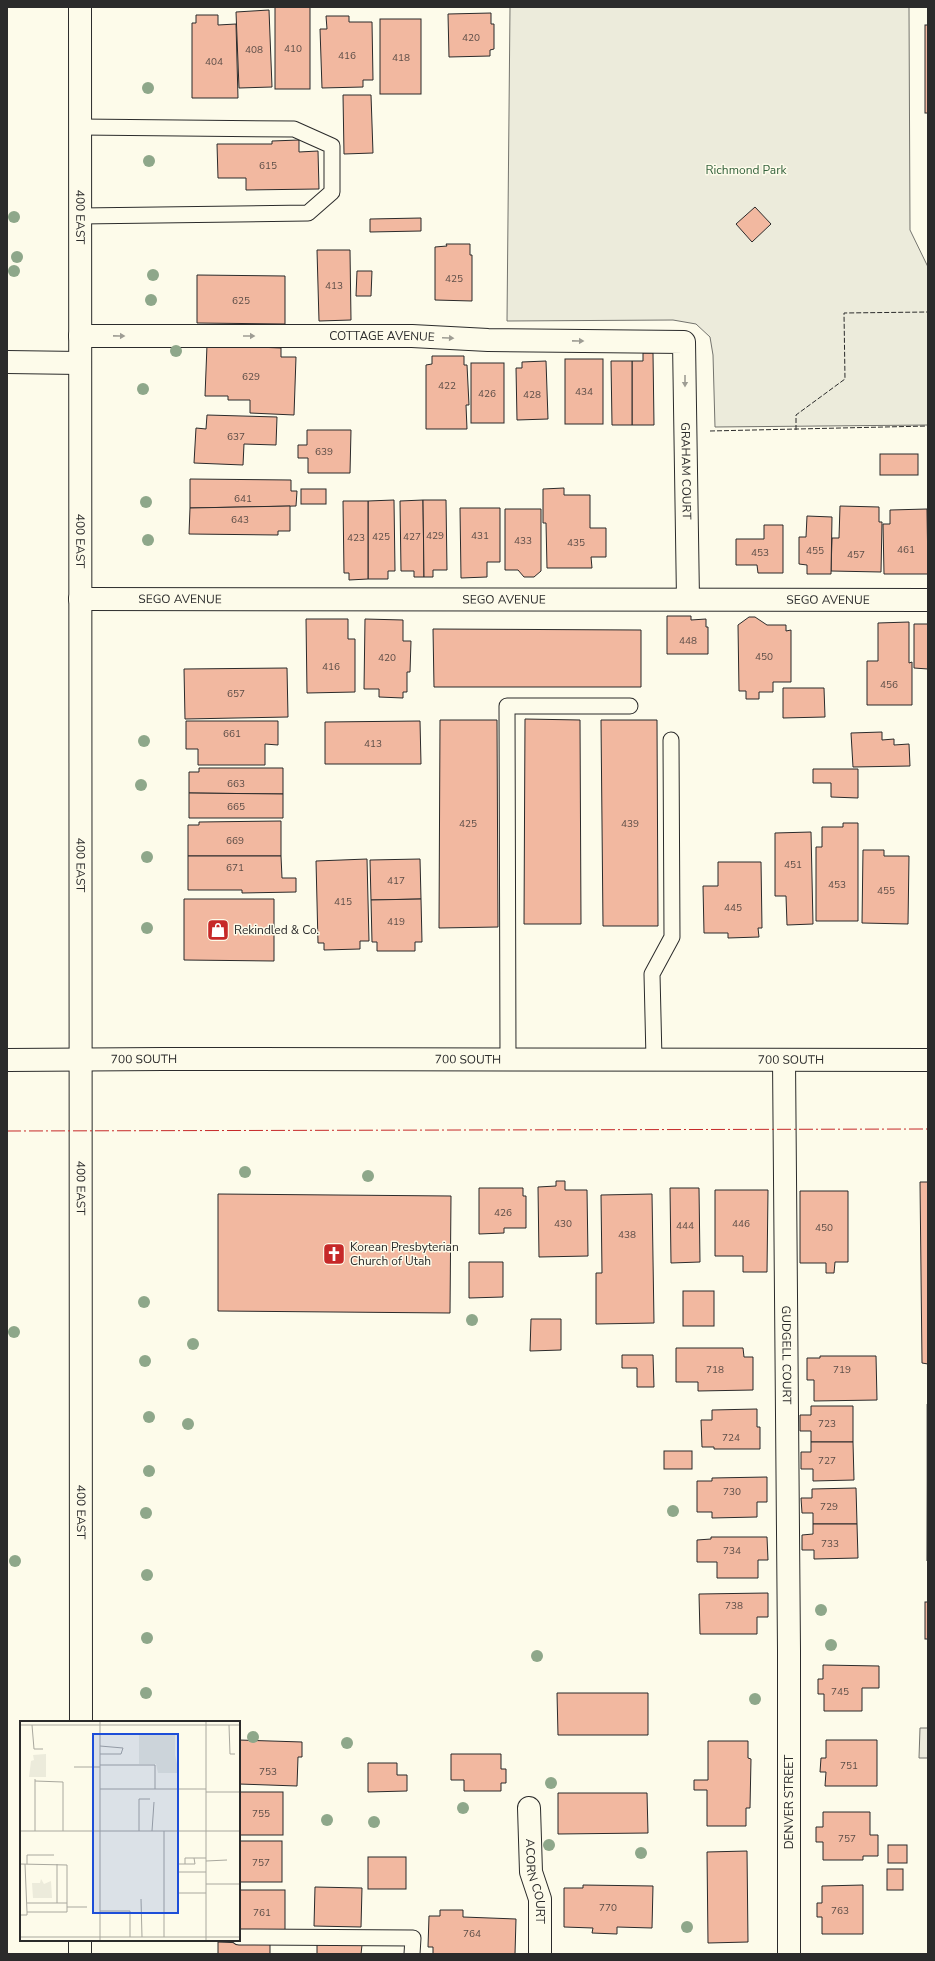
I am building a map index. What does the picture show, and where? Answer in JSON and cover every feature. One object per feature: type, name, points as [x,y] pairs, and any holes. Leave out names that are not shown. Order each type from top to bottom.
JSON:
[{"type":"street","name":"400 EAST","points":[[80,7],[81,1721]]},
{"type":"street","name":"COTTAGE AVENUE","points":[[80,336],[412,336],[488,340],[684,342]]},
{"type":"street","name":"GRAHAM COURT","points":[[684,342],[688,599]]},
{"type":"street","points":[[7,362],[80,363]]},
{"type":"street","name":"SEGO AVENUE","points":[[80,599],[928,600]]},
{"type":"street","name":"700 SOUTH","points":[[7,1060],[928,1060]]},
{"type":"street","name":"GUDGELL COURT","points":[[784,1060],[789,1650]]},
{"type":"street","name":"DENVER STREET","points":[[789,1650],[789,1954]]},
{"type":"street","name":"ACORN COURT","points":[[529,1808],[531,1872],[540,1899],[540,1954]]},
{"type":"street","points":[[80,1941],[80,1954]]},
{"type":"lane","points":[[80,127],[294,129],[332,146],[332,192],[308,212],[80,216]]},
{"type":"lane","points":[[508,1059],[507,706],[630,706]]},
{"type":"lane","points":[[654,1059],[652,974],[672,937],[671,740]]},
{"type":"lane","points":[[240,1937],[413,1938],[412,1954]]},
{"type":"green space","name":"Richmond Park","points":[[510,7],[909,7],[910,230],[928,267],[928,425],[715,427],[713,355],[710,337],[696,324],[673,320],[507,321]]},
{"type":"shaded area","points":[[927,1404],[928,1404],[927,1561]]},
{"type":"shaded area","points":[[920,1728],[928,1728],[928,1758],[919,1758]]},
{"type":"building","points":[[275,7],[310,7],[310,89],[275,89]]},
{"type":"building","points":[[269,10],[272,87],[239,88],[236,12]]},
{"type":"building","points":[[491,13],[491,24],[494,24],[494,49],[490,50],[490,56],[449,57],[448,14]]},
{"type":"building","points":[[196,15],[218,15],[218,25],[236,24],[238,98],[192,98],[192,23],[196,23]]},
{"type":"building","points":[[326,16],[349,16],[349,22],[372,22],[373,80],[363,80],[363,87],[322,88],[320,29],[327,29]]},
{"type":"building","points":[[380,19],[421,19],[421,94],[380,94]]},
{"type":"building","points":[[925,25],[928,25],[928,113],[925,113]]},
{"type":"building","points":[[343,95],[371,95],[373,153],[344,154]]},
{"type":"building","points":[[299,140],[299,152],[318,151],[319,189],[246,190],[246,178],[218,178],[217,144],[272,144],[272,141]]},
{"type":"building","points":[[755,207],[771,224],[752,242],[736,224]]},
{"type":"building","points":[[421,218],[421,231],[370,232],[370,219]]},
{"type":"building","points":[[446,244],[470,244],[470,255],[472,255],[472,301],[435,300],[435,247],[447,246]]},
{"type":"building","points":[[317,250],[350,250],[351,320],[319,321]]},
{"type":"building","points":[[357,271],[372,271],[371,296],[356,296]]},
{"type":"building","points":[[197,275],[285,276],[285,324],[197,323]]},
{"type":"building","points":[[207,345],[281,348],[281,357],[296,357],[294,415],[250,413],[250,400],[228,400],[228,396],[205,396]]},
{"type":"building","points":[[643,353],[653,353],[654,425],[632,425],[632,361],[643,361]]},
{"type":"building","points":[[432,356],[464,356],[464,365],[467,365],[469,405],[466,405],[467,429],[426,429],[426,365],[432,364]]},
{"type":"building","points":[[565,359],[603,359],[603,424],[565,424]]},
{"type":"building","points":[[546,361],[548,419],[517,420],[516,368],[522,368],[522,362]]},
{"type":"building","points":[[611,361],[632,361],[632,425],[612,425]]},
{"type":"building","points":[[471,363],[504,363],[504,423],[471,423]]},
{"type":"building","points":[[207,415],[277,417],[276,445],[244,444],[243,465],[194,463],[196,428],[206,429]]},
{"type":"building","points":[[307,430],[351,430],[350,473],[308,473],[308,458],[298,458],[298,445],[307,445]]},
{"type":"building","points":[[880,454],[918,454],[918,475],[880,475]]},
{"type":"building","points":[[190,479],[291,480],[291,491],[297,491],[296,506],[190,508]]},
{"type":"building","points":[[564,488],[564,495],[590,495],[590,528],[606,528],[606,557],[591,557],[592,568],[547,568],[546,523],[543,523],[543,489]]},
{"type":"building","points":[[301,489],[326,489],[326,504],[301,504]]},
{"type":"building","points":[[394,500],[395,571],[388,571],[388,579],[368,579],[368,501]]},
{"type":"building","points":[[423,500],[424,577],[414,577],[414,571],[401,571],[400,501]]},
{"type":"building","points":[[423,500],[446,500],[447,570],[433,570],[433,577],[424,577]]},
{"type":"building","points":[[343,501],[368,501],[368,579],[349,580],[349,573],[344,573]]},
{"type":"building","points":[[290,506],[290,531],[278,531],[278,535],[189,534],[190,508]]},
{"type":"building","points":[[840,506],[879,507],[879,522],[882,522],[881,572],[831,571],[832,538],[839,538]]},
{"type":"building","points":[[460,508],[500,508],[500,562],[487,562],[487,577],[461,578]]},
{"type":"building","points":[[505,509],[541,509],[541,571],[534,577],[524,577],[518,570],[505,570]]},
{"type":"building","points":[[927,509],[928,574],[884,574],[883,524],[890,524],[890,510]]},
{"type":"building","points":[[807,516],[832,517],[831,574],[807,574],[807,565],[799,564],[799,537],[806,537]]},
{"type":"building","points":[[764,525],[783,525],[783,573],[758,573],[757,565],[736,565],[736,539],[764,539]]},
{"type":"building","points":[[667,616],[691,616],[691,620],[706,619],[706,627],[708,627],[708,654],[667,654]]},
{"type":"building","points":[[749,617],[755,617],[767,625],[786,625],[786,631],[791,630],[791,682],[773,682],[773,692],[759,692],[759,699],[746,699],[746,691],[739,691],[738,625]]},
{"type":"building","points":[[306,619],[348,619],[348,639],[355,639],[355,692],[307,693]]},
{"type":"building","points":[[365,619],[403,620],[403,641],[411,641],[410,672],[407,672],[407,692],[403,692],[403,698],[379,697],[379,689],[364,689]]},
{"type":"building","points":[[909,622],[909,663],[912,662],[912,705],[867,705],[867,661],[878,661],[878,623]]},
{"type":"building","points":[[914,624],[928,624],[928,669],[914,668]]},
{"type":"building","points":[[433,629],[641,630],[641,687],[434,687]]},
{"type":"building","points":[[287,668],[288,717],[185,719],[184,669]]},
{"type":"building","points":[[783,688],[824,688],[825,717],[783,718]]},
{"type":"building","points":[[525,719],[580,720],[581,924],[524,924]]},
{"type":"building","points":[[440,720],[497,720],[498,927],[439,928]]},
{"type":"building","points":[[601,720],[657,720],[658,926],[603,926]]},
{"type":"building","points":[[186,721],[278,721],[278,745],[265,744],[265,765],[198,765],[198,749],[186,749]]},
{"type":"building","points":[[420,721],[421,764],[325,764],[325,722]]},
{"type":"building","points":[[882,732],[882,740],[894,739],[894,745],[909,744],[910,766],[853,767],[851,733]]},
{"type":"building","points":[[199,768],[283,768],[283,794],[189,793],[189,772],[199,772]]},
{"type":"building","points":[[813,769],[858,769],[858,798],[831,797],[831,783],[813,783]]},
{"type":"building","points":[[189,793],[283,794],[283,818],[189,818]]},
{"type":"building","points":[[281,821],[281,856],[188,856],[188,825],[199,825],[199,822]]},
{"type":"building","points":[[843,823],[858,823],[858,921],[816,921],[816,847],[822,847],[822,827],[843,827]]},
{"type":"building","points":[[811,832],[813,924],[787,925],[786,896],[775,896],[775,833]]},
{"type":"building","points":[[863,850],[884,850],[884,856],[909,856],[908,924],[862,923]]},
{"type":"building","points":[[188,856],[281,856],[282,878],[296,878],[296,892],[242,893],[242,890],[188,890]]},
{"type":"building","points":[[367,859],[369,941],[360,941],[360,949],[324,950],[324,943],[318,943],[316,861]]},
{"type":"building","points":[[420,859],[421,899],[371,900],[370,860]]},
{"type":"building","points":[[718,862],[761,862],[762,928],[758,928],[759,937],[728,938],[728,933],[704,933],[703,886],[718,886]]},
{"type":"building","points":[[184,899],[274,899],[274,961],[184,960]]},
{"type":"building","points":[[421,899],[422,942],[415,942],[415,951],[377,951],[377,942],[372,942],[371,900]]},
{"type":"building","points":[[556,1181],[565,1181],[565,1190],[587,1190],[588,1256],[539,1257],[538,1187],[556,1186]]},
{"type":"building","points":[[920,1182],[928,1182],[928,1364],[922,1363]]},
{"type":"building","points":[[479,1188],[523,1188],[523,1196],[526,1196],[526,1228],[504,1228],[504,1233],[479,1234]]},
{"type":"building","points":[[670,1188],[699,1188],[700,1262],[671,1263]]},
{"type":"building","points":[[715,1190],[768,1190],[767,1272],[743,1272],[743,1256],[715,1256]]},
{"type":"building","points":[[800,1191],[848,1191],[848,1262],[835,1262],[834,1273],[826,1273],[826,1263],[800,1263]]},
{"type":"building","name":"Korean Presbyterian Church of Utah","points":[[218,1194],[451,1196],[450,1313],[218,1311]]},
{"type":"building","points":[[652,1194],[654,1323],[596,1324],[596,1273],[602,1273],[601,1195]]},
{"type":"building","points":[[469,1262],[503,1262],[503,1297],[469,1298]]},
{"type":"building","points":[[683,1291],[714,1291],[714,1326],[683,1326]]},
{"type":"building","points":[[531,1319],[561,1319],[561,1350],[530,1351]]},
{"type":"building","points":[[676,1348],[743,1348],[744,1357],[753,1357],[753,1390],[698,1391],[698,1382],[676,1382]]},
{"type":"building","points":[[622,1355],[653,1355],[654,1387],[637,1387],[637,1368],[622,1368]]},
{"type":"building","points":[[820,1356],[876,1356],[877,1400],[814,1401],[814,1380],[807,1380],[807,1358],[820,1358]]},
{"type":"building","points":[[811,1406],[853,1406],[853,1442],[811,1442],[811,1431],[800,1431],[800,1415],[811,1415]]},
{"type":"building","points":[[757,1409],[757,1427],[760,1427],[760,1449],[714,1449],[714,1447],[702,1447],[701,1420],[712,1420],[712,1410]]},
{"type":"building","points":[[811,1442],[853,1442],[854,1480],[813,1481],[813,1469],[801,1469],[801,1452],[811,1452]]},
{"type":"building","points":[[664,1451],[692,1451],[692,1469],[664,1469]]},
{"type":"building","points":[[767,1477],[767,1502],[757,1502],[757,1517],[712,1518],[712,1512],[697,1512],[697,1481],[712,1481],[712,1478]]},
{"type":"building","points":[[856,1488],[857,1524],[813,1524],[813,1513],[802,1513],[801,1498],[812,1498],[812,1489]]},
{"type":"building","points":[[813,1524],[857,1524],[858,1558],[814,1559],[814,1550],[802,1550],[802,1535],[813,1534]]},
{"type":"building","points":[[711,1537],[767,1537],[768,1560],[758,1560],[758,1578],[717,1578],[717,1562],[697,1562],[697,1540],[711,1539]]},
{"type":"building","points":[[768,1593],[768,1617],[757,1617],[757,1634],[700,1634],[699,1594]]},
{"type":"building","points":[[925,1602],[928,1602],[928,1639],[925,1639]]},
{"type":"building","points":[[823,1665],[879,1666],[879,1688],[862,1688],[862,1711],[824,1711],[824,1694],[818,1694],[818,1679],[823,1679]]},
{"type":"building","points":[[557,1693],[648,1693],[648,1735],[558,1735]]},
{"type":"building","points":[[240,1740],[302,1742],[302,1757],[298,1757],[297,1786],[240,1784]]},
{"type":"building","points":[[826,1740],[877,1740],[877,1786],[825,1786],[826,1772],[820,1772],[821,1758],[826,1758]]},
{"type":"building","points":[[708,1741],[748,1741],[748,1758],[751,1759],[750,1808],[746,1808],[746,1826],[707,1826],[707,1790],[694,1790],[694,1780],[708,1780]]},
{"type":"building","points":[[451,1754],[501,1754],[501,1769],[506,1769],[506,1783],[501,1783],[501,1791],[464,1791],[464,1780],[451,1780]]},
{"type":"building","points":[[368,1763],[397,1763],[397,1775],[407,1775],[407,1791],[368,1792]]},
{"type":"building","points":[[240,1792],[283,1792],[283,1835],[240,1835]]},
{"type":"building","points":[[558,1793],[647,1793],[648,1833],[558,1834]]},
{"type":"building","points":[[823,1812],[870,1812],[870,1835],[878,1835],[878,1856],[863,1856],[863,1860],[823,1860],[823,1842],[816,1842],[816,1827],[823,1827]]},
{"type":"building","points":[[240,1841],[282,1841],[282,1882],[240,1882]]},
{"type":"building","points":[[888,1845],[907,1845],[907,1863],[888,1863]]},
{"type":"building","points":[[747,1851],[748,1942],[708,1943],[707,1852]]},
{"type":"building","points":[[368,1857],[406,1857],[406,1889],[368,1889]]},
{"type":"building","points":[[887,1869],[903,1869],[903,1890],[887,1890]]},
{"type":"building","points":[[583,1885],[653,1886],[652,1928],[617,1927],[617,1934],[592,1933],[593,1928],[564,1927],[564,1888],[583,1888]]},
{"type":"building","points":[[863,1885],[863,1934],[822,1934],[822,1917],[817,1917],[817,1903],[822,1903],[822,1886]]},
{"type":"building","points":[[315,1887],[362,1888],[361,1927],[314,1926]]},
{"type":"building","points":[[240,1890],[285,1890],[285,1935],[240,1935]]},
{"type":"building","points":[[440,1910],[463,1910],[463,1917],[516,1919],[515,1954],[433,1954],[433,1947],[428,1947],[429,1916],[440,1916]]},
{"type":"building","points":[[218,1942],[270,1944],[270,1954],[218,1954]]},
{"type":"building","points":[[317,1944],[362,1945],[361,1954],[317,1954]]},
{"type":"fence","points":[[796,430],[796,415],[845,379],[844,313],[928,312]]},
{"type":"fence","points":[[710,431],[928,426]]},
{"type":"power","points":[[7,1131],[928,1129]]},
{"type":"place","name":"Rekindled & Co.","points":[[218,930]]},
{"type":"place","name":"Korean Presbyterian Church of Utah","points":[[334,1254]]}]
